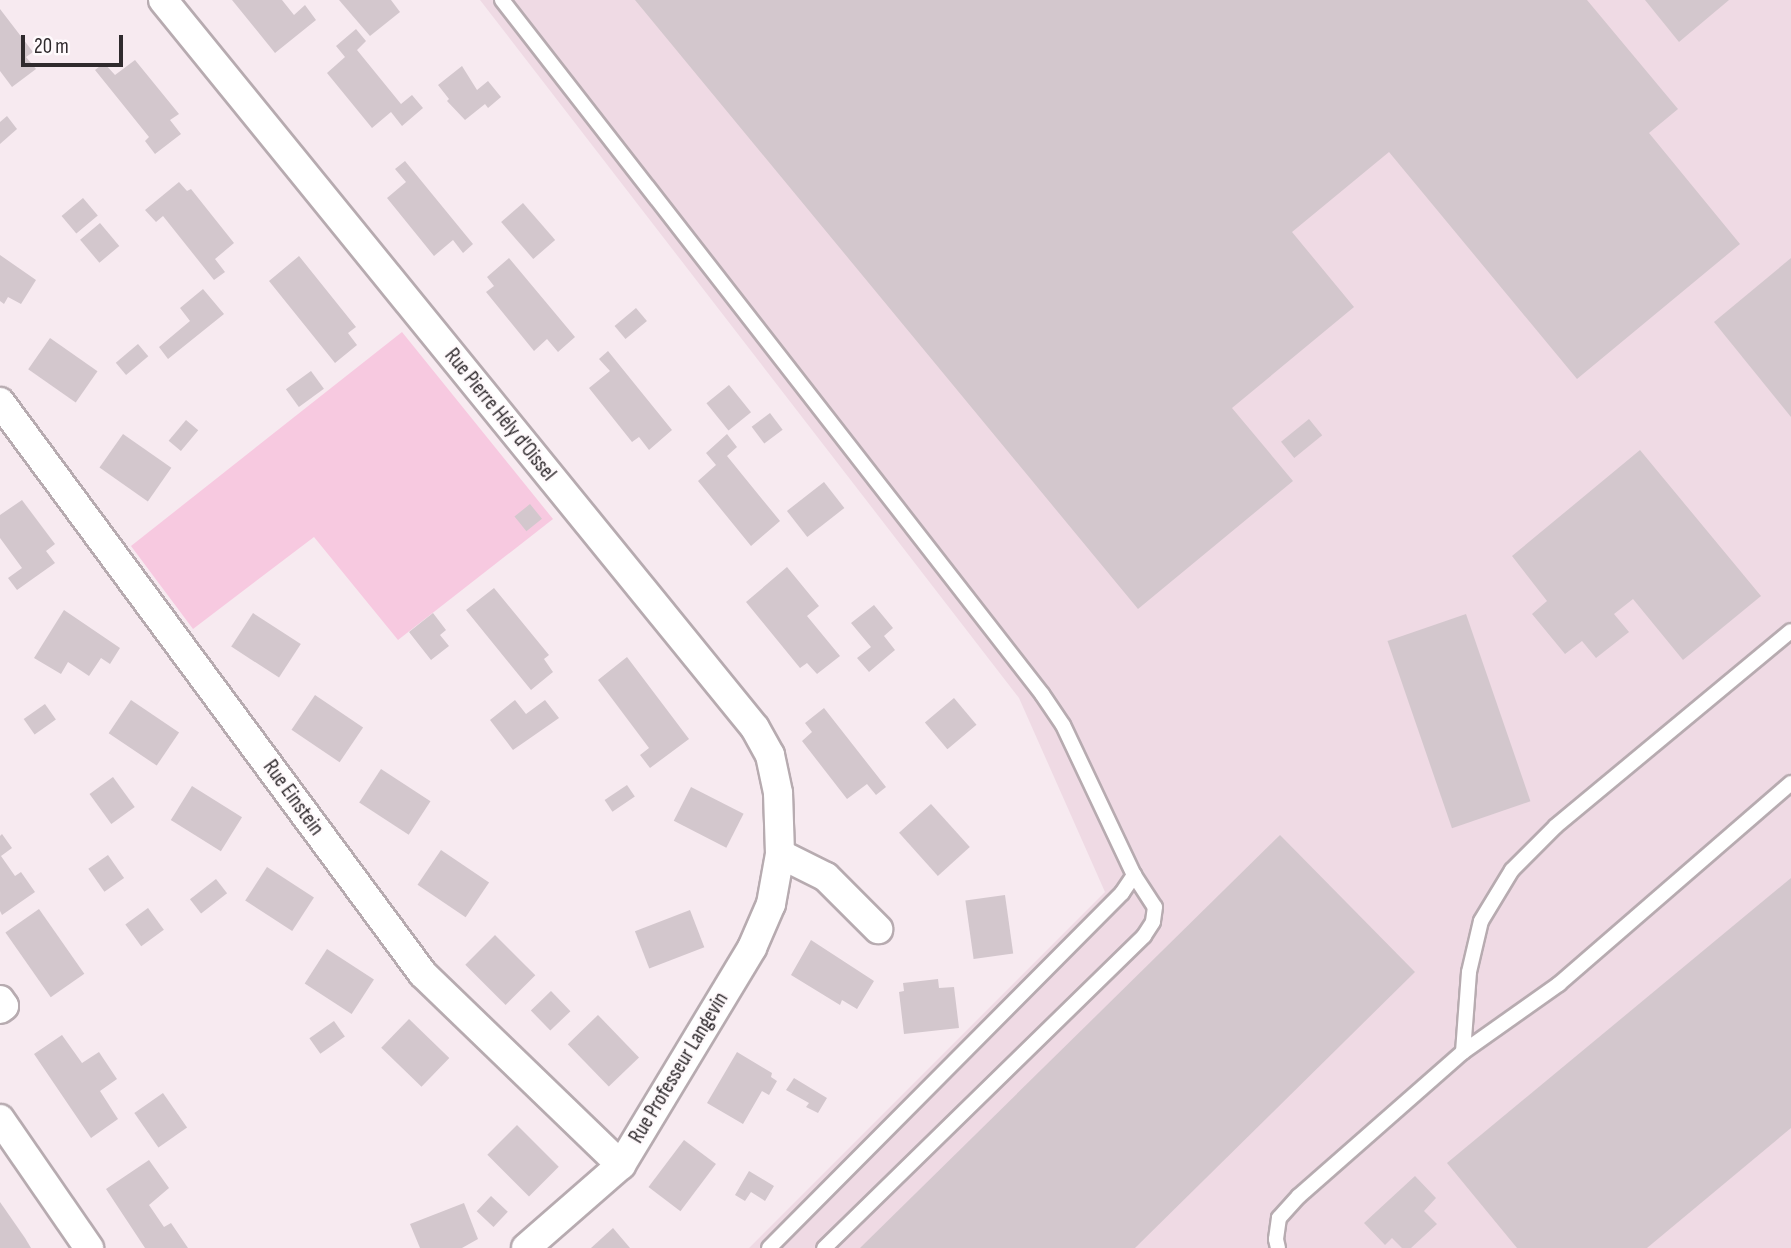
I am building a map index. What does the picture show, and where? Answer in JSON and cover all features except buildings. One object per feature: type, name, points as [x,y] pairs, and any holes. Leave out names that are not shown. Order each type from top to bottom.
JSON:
[{"type":"street","name":"Rue Pierre Hély d'Oissel","points":[[163,0],[755,728],[770,755],[778,793],[780,854]]},
{"type":"street","name":"Rue Einstein","points":[[0,402],[423,974],[621,1164]]},
{"type":"street","points":[[780,854],[826,877],[878,929]]},
{"type":"street","name":"Rue Professeur Langevin","points":[[526,1248],[621,1164],[752,948],[771,904],[780,854]]},
{"type":"street","points":[[0,1000],[4,1006],[0,1009]]},
{"type":"street","points":[[0,1119],[89,1248]]},
{"type":"lane","points":[[502,0],[1042,695],[1063,725],[1133,875],[1156,907],[1153,922],[1144,936],[824,1248]]},
{"type":"lane","points":[[1463,1052],[1469,972],[1481,921],[1512,870],[1556,825],[1791,631]]},
{"type":"lane","points":[[1278,1248],[1276,1239],[1279,1218],[1299,1196],[1463,1052],[1559,984],[1791,783]]},
{"type":"lane","points":[[769,1248],[1122,893],[1133,875]]},
{"type":"shaded area","points":[[480,0],[1791,0],[1791,1248],[749,1248],[1105,892],[1019,698]]},
{"type":"shaded area","points":[[402,332],[553,519],[398,640],[314,537],[193,629],[131,546]]}]
